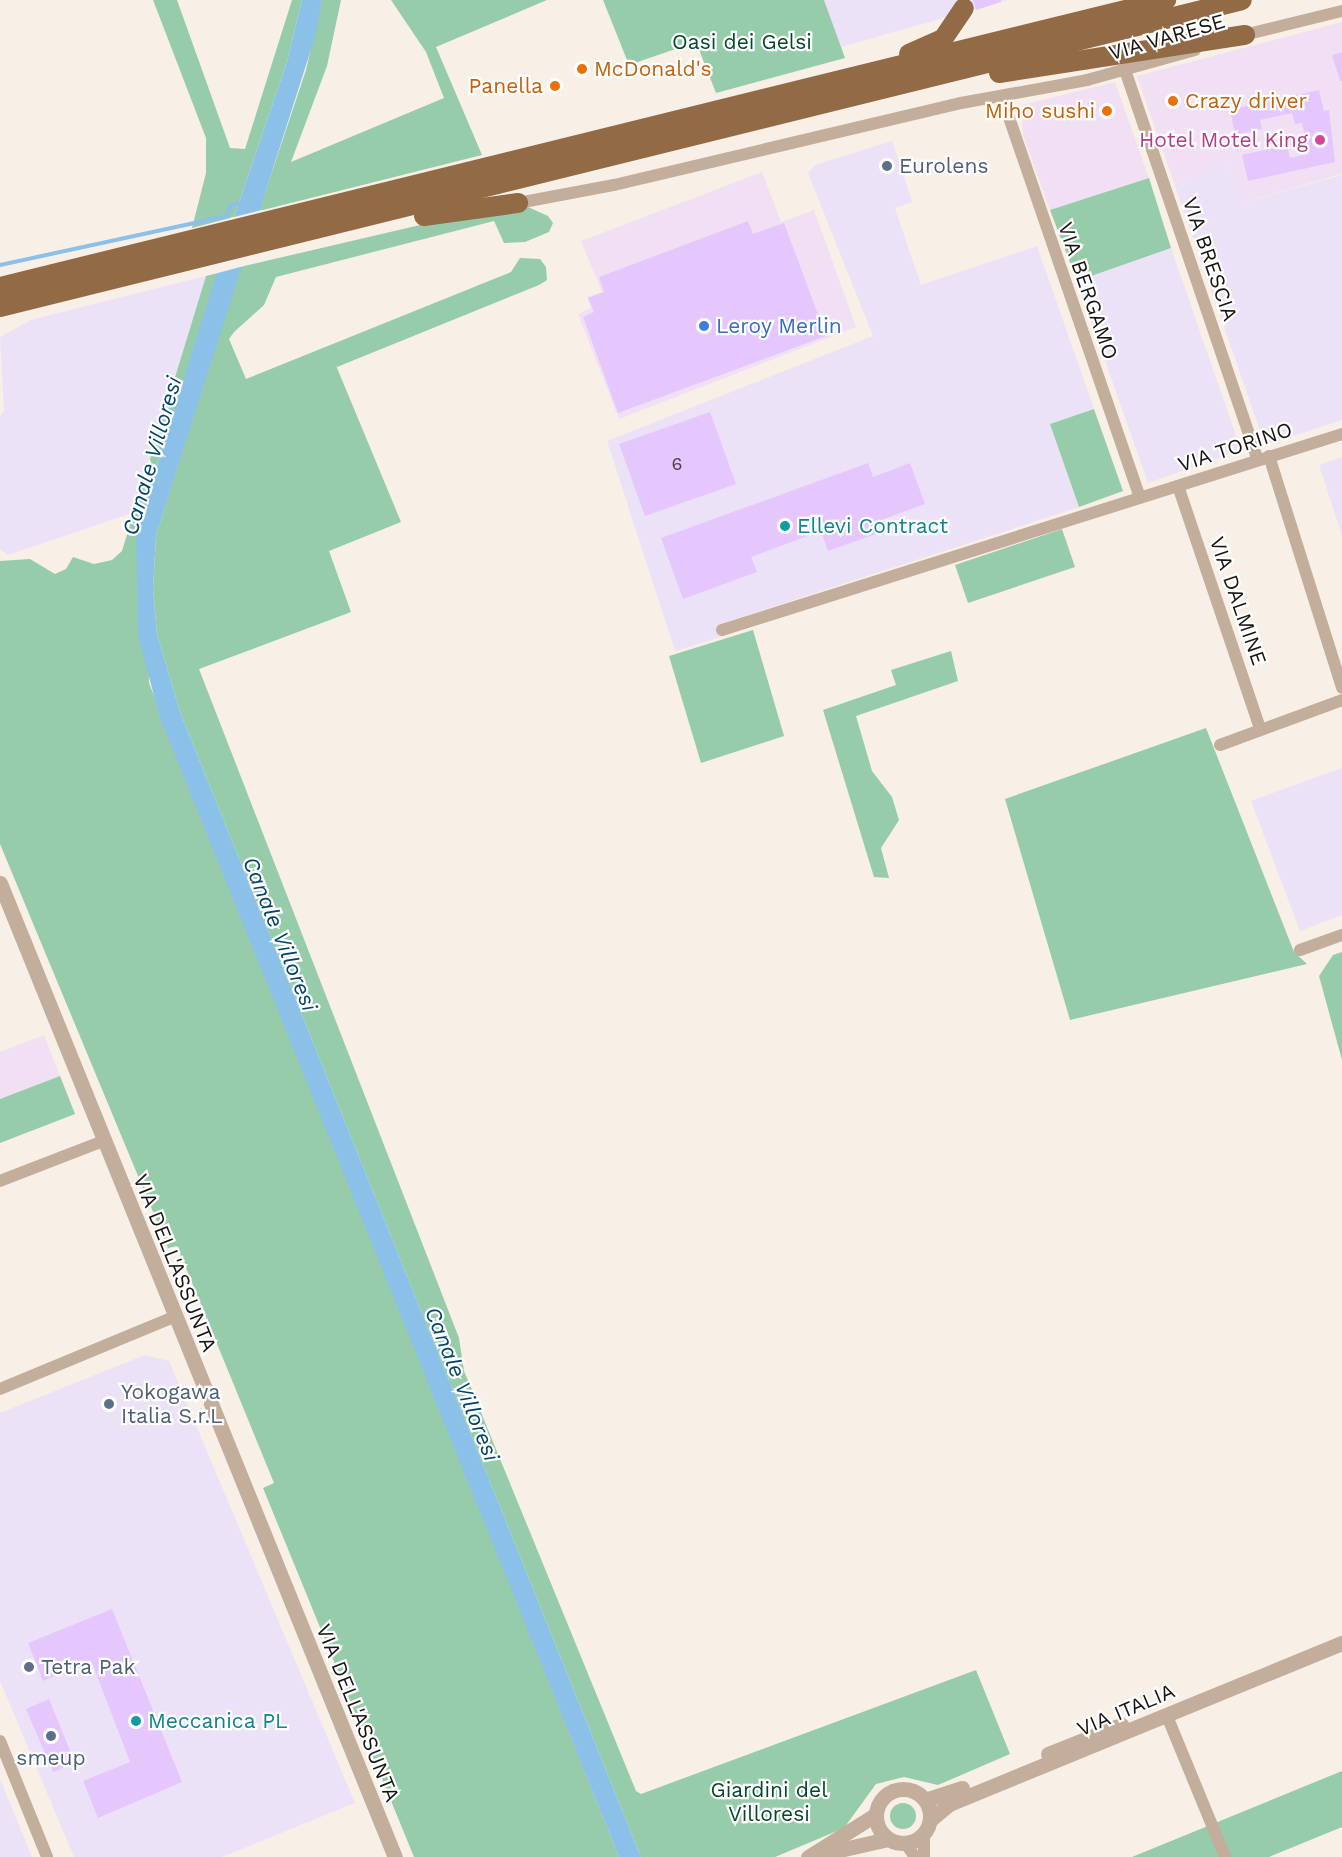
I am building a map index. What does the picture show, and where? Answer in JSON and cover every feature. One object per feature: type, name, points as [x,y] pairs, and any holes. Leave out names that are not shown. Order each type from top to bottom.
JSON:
[{"type":"highway","points":[[0,287],[25,292],[212,257],[851,99],[1166,0]]},
{"type":"highway","points":[[0,307],[25,292],[218,236],[653,126],[880,74],[986,55],[1242,0]]},
{"type":"highway","points":[[880,74],[892,58],[943,39],[962,4]]},
{"type":"highway","points":[[851,99],[1245,35]]},
{"type":"highway","points":[[261,244],[518,203]]},
{"type":"highway","points":[[0,279],[25,292]]},
{"type":"highway","points":[[0,317],[25,292]]},
{"type":"street","name":"VIA VARESE","points":[[518,203],[1125,70],[1245,35],[1342,11]]},
{"type":"street","name":"VIA BRESCIA","points":[[1125,70],[1342,688]]},
{"type":"street","name":"VIA BERGAMO","points":[[1002,97],[1140,497]]},
{"type":"street","name":"VIA TORINO","points":[[722,630],[1342,434]]},
{"type":"street","name":"VIA DALMINE","points":[[1178,486],[1260,728]]},
{"type":"street","points":[[1220,745],[1260,728],[1342,700]]},
{"type":"street","name":"VIA DELL'ASSUNTA","points":[[0,883],[394,1857]]},
{"type":"street","points":[[1300,950],[1342,935]]},
{"type":"street","points":[[0,1181],[103,1141]]},
{"type":"street","points":[[0,1389],[174,1317]]},
{"type":"street","name":"VIA ITALIA","points":[[925,1800],[1206,1691],[1342,1635]]},
{"type":"street","name":"VIA ITALIA","points":[[927,1827],[949,1804],[1342,1643]]},
{"type":"street","points":[[1119,1725],[1167,1716],[1206,1691]]},
{"type":"street","points":[[1167,1716],[1226,1857]]},
{"type":"street","points":[[0,1741],[47,1857]]},
{"type":"street","points":[[810,1857],[875,1815],[885,1795],[898,1789],[913,1790],[925,1800],[927,1827],[924,1857]]},
{"type":"street","points":[[875,1815],[888,1839]]},
{"type":"street","points":[[905,1843],[927,1827]]},
{"type":"street","points":[[810,1857],[888,1839],[905,1843],[915,1857]]},
{"type":"shaded area","points":[[824,0],[1007,0],[841,47]]},
{"type":"shaded area","points":[[1342,22],[1342,174],[1240,203],[1229,166],[1174,183],[1137,76]]},
{"type":"shaded area","points":[[1115,82],[1149,178],[1050,210],[1023,135],[1022,105]]},
{"type":"shaded area","points":[[892,141],[912,202],[895,208],[921,285],[1037,246],[1094,409],[1050,424],[1079,507],[720,624],[724,636],[675,651],[607,441],[873,336],[808,173],[815,165]]},
{"type":"shaded area","points":[[1229,165],[1241,203],[1342,175],[1342,420],[1265,445],[1174,183]]},
{"type":"shaded area","name":"Leroy Merlin","points":[[762,172],[781,222],[814,210],[856,327],[619,419],[578,314],[591,308],[587,297],[602,292],[581,241]]},
{"type":"shaded area","points":[[1171,248],[1241,450],[1148,483],[1077,281]]},
{"type":"shaded area","points":[[206,276],[135,512],[8,555],[0,549],[0,416],[4,411],[0,337],[31,320]]},
{"type":"shaded area","points":[[1342,457],[1342,536],[1319,465]]},
{"type":"shaded area","points":[[1342,768],[1342,915],[1300,931],[1251,801]]},
{"type":"shaded area","points":[[44,1035],[60,1076],[0,1099],[0,1052]]},
{"type":"shaded area","points":[[145,1355],[169,1361],[355,1803],[222,1857],[74,1857],[0,1681],[0,1413]]},
{"type":"shaded area","points":[[0,1779],[32,1857],[0,1857]]},
{"type":"green space","points":[[153,0],[177,0],[230,148],[245,149],[292,0],[302,0],[287,62],[234,217],[192,228],[206,173],[206,138]]},
{"type":"green space","points":[[322,0],[341,0],[327,66],[291,162],[444,98],[426,52],[391,0],[547,0],[436,47],[482,155],[259,211],[306,70]]},
{"type":"green space","name":"Oasi dei Gelsi","points":[[603,0],[824,0],[845,58],[716,93],[696,42],[629,65]]},
{"type":"green space","points":[[1149,178],[1171,248],[1077,281],[1050,210]]},
{"type":"green space","name":"Giardini del Villoresi","points":[[528,207],[548,216],[553,223],[549,232],[525,242],[504,243],[494,221],[276,277],[264,305],[229,339],[246,379],[511,272],[520,258],[540,259],[546,267],[547,280],[539,285],[337,367],[335,363],[401,522],[329,551],[351,612],[199,669],[459,1338],[464,1371],[636,1791],[641,1794],[976,1670],[1010,1754],[938,1785],[904,1777],[876,1784],[844,1828],[775,1857],[641,1857],[180,712],[157,634],[153,589],[156,535],[240,267],[463,215]]},
{"type":"green space","points":[[218,273],[147,496],[149,683],[619,1857],[414,1857],[263,1488],[274,1483],[177,1246],[168,1248],[0,844],[0,561],[30,559],[55,574],[66,569],[73,557],[94,564],[112,560],[122,551],[206,276]]},
{"type":"green space","points":[[1094,409],[1123,491],[1079,507],[1050,424]]},
{"type":"green space","points":[[1062,529],[1075,567],[968,603],[955,565]]},
{"type":"green space","points":[[753,630],[784,736],[701,763],[669,656]]},
{"type":"green space","points":[[951,651],[958,681],[856,716],[872,771],[892,797],[899,820],[881,848],[889,878],[874,877],[823,710],[896,685],[891,670]]},
{"type":"green space","points":[[1206,728],[1294,952],[1307,964],[1070,1020],[1005,799]]},
{"type":"green space","points":[[1342,952],[1342,1060],[1319,976],[1333,955]]},
{"type":"green space","points":[[60,1076],[75,1114],[0,1143],[0,1099]]},
{"type":"green space","points":[[1342,1771],[1342,1827],[1269,1857],[1132,1857]]},
{"type":"green space","points":[[903,1803],[912,1807],[916,1816],[912,1825],[903,1829],[894,1825],[890,1816],[894,1807]]},
{"type":"water","points":[[302,0],[322,0],[315,37],[156,535],[153,589],[157,634],[180,712],[641,1857],[619,1857],[160,718],[138,636],[136,533],[234,217],[287,62]]},
{"type":"pier","points":[[262,210],[244,266],[214,274],[230,218]]},
{"type":"building","points":[[973,0],[1001,0],[1001,2],[976,10]]},
{"type":"building","points":[[1342,52],[1342,81],[1340,81],[1332,55]]},
{"type":"building","name":"Hotel Motel King","points":[[1319,90],[1324,111],[1329,110],[1335,162],[1248,181],[1242,155],[1287,145],[1290,158],[1309,154],[1302,123],[1295,124],[1292,113],[1260,120],[1262,129],[1235,135],[1230,110]]},
{"type":"building","name":"Leroy Merlin","points":[[748,221],[753,234],[784,223],[826,336],[618,413],[583,317],[594,312],[588,298],[604,292],[599,277]]},
{"type":"building","points":[[710,412],[736,484],[645,516],[619,444]]},
{"type":"building","name":"Ellevi Contract","points":[[868,463],[873,477],[910,463],[925,504],[876,522],[879,533],[828,551],[821,531],[751,557],[757,572],[683,599],[661,538]]},
{"type":"building","name":"Meccanica PL","points":[[112,1609],[182,1782],[98,1818],[83,1781],[130,1762],[91,1660],[43,1681],[28,1643]]},
{"type":"building","name":"smeup","points":[[49,1699],[75,1763],[53,1772],[26,1709]]},
{"type":"waterway","points":[[0,265],[227,216],[231,205],[242,203]]},
{"type":"place","name":"McDonald's","points":[[582,69]]},
{"type":"place","name":"Panella","points":[[555,86]]},
{"type":"place","name":"Crazy driver","points":[[1173,101]]},
{"type":"place","name":"Miho sushi","points":[[1107,111]]},
{"type":"place","name":"Hotel Motel King","points":[[1320,140]]},
{"type":"place","name":"Eurolens","points":[[887,166]]},
{"type":"place","name":"Leroy Merlin","points":[[704,326]]},
{"type":"place","name":"Ellevi Contract","points":[[785,526]]},
{"type":"place","name":"Yokogawa Italia S.r.L","points":[[109,1404]]},
{"type":"place","name":"Tetra Pak","points":[[29,1667]]},
{"type":"place","name":"Meccanica PL","points":[[136,1721]]},
{"type":"place","name":"smeup","points":[[51,1736]]},
{"type":"water label","name":"Canale Villoresi","points":[[152,456]]},
{"type":"water label","name":"Canale Villoresi","points":[[280,934]]},
{"type":"water label","name":"Canale Villoresi","points":[[462,1384]]}]
